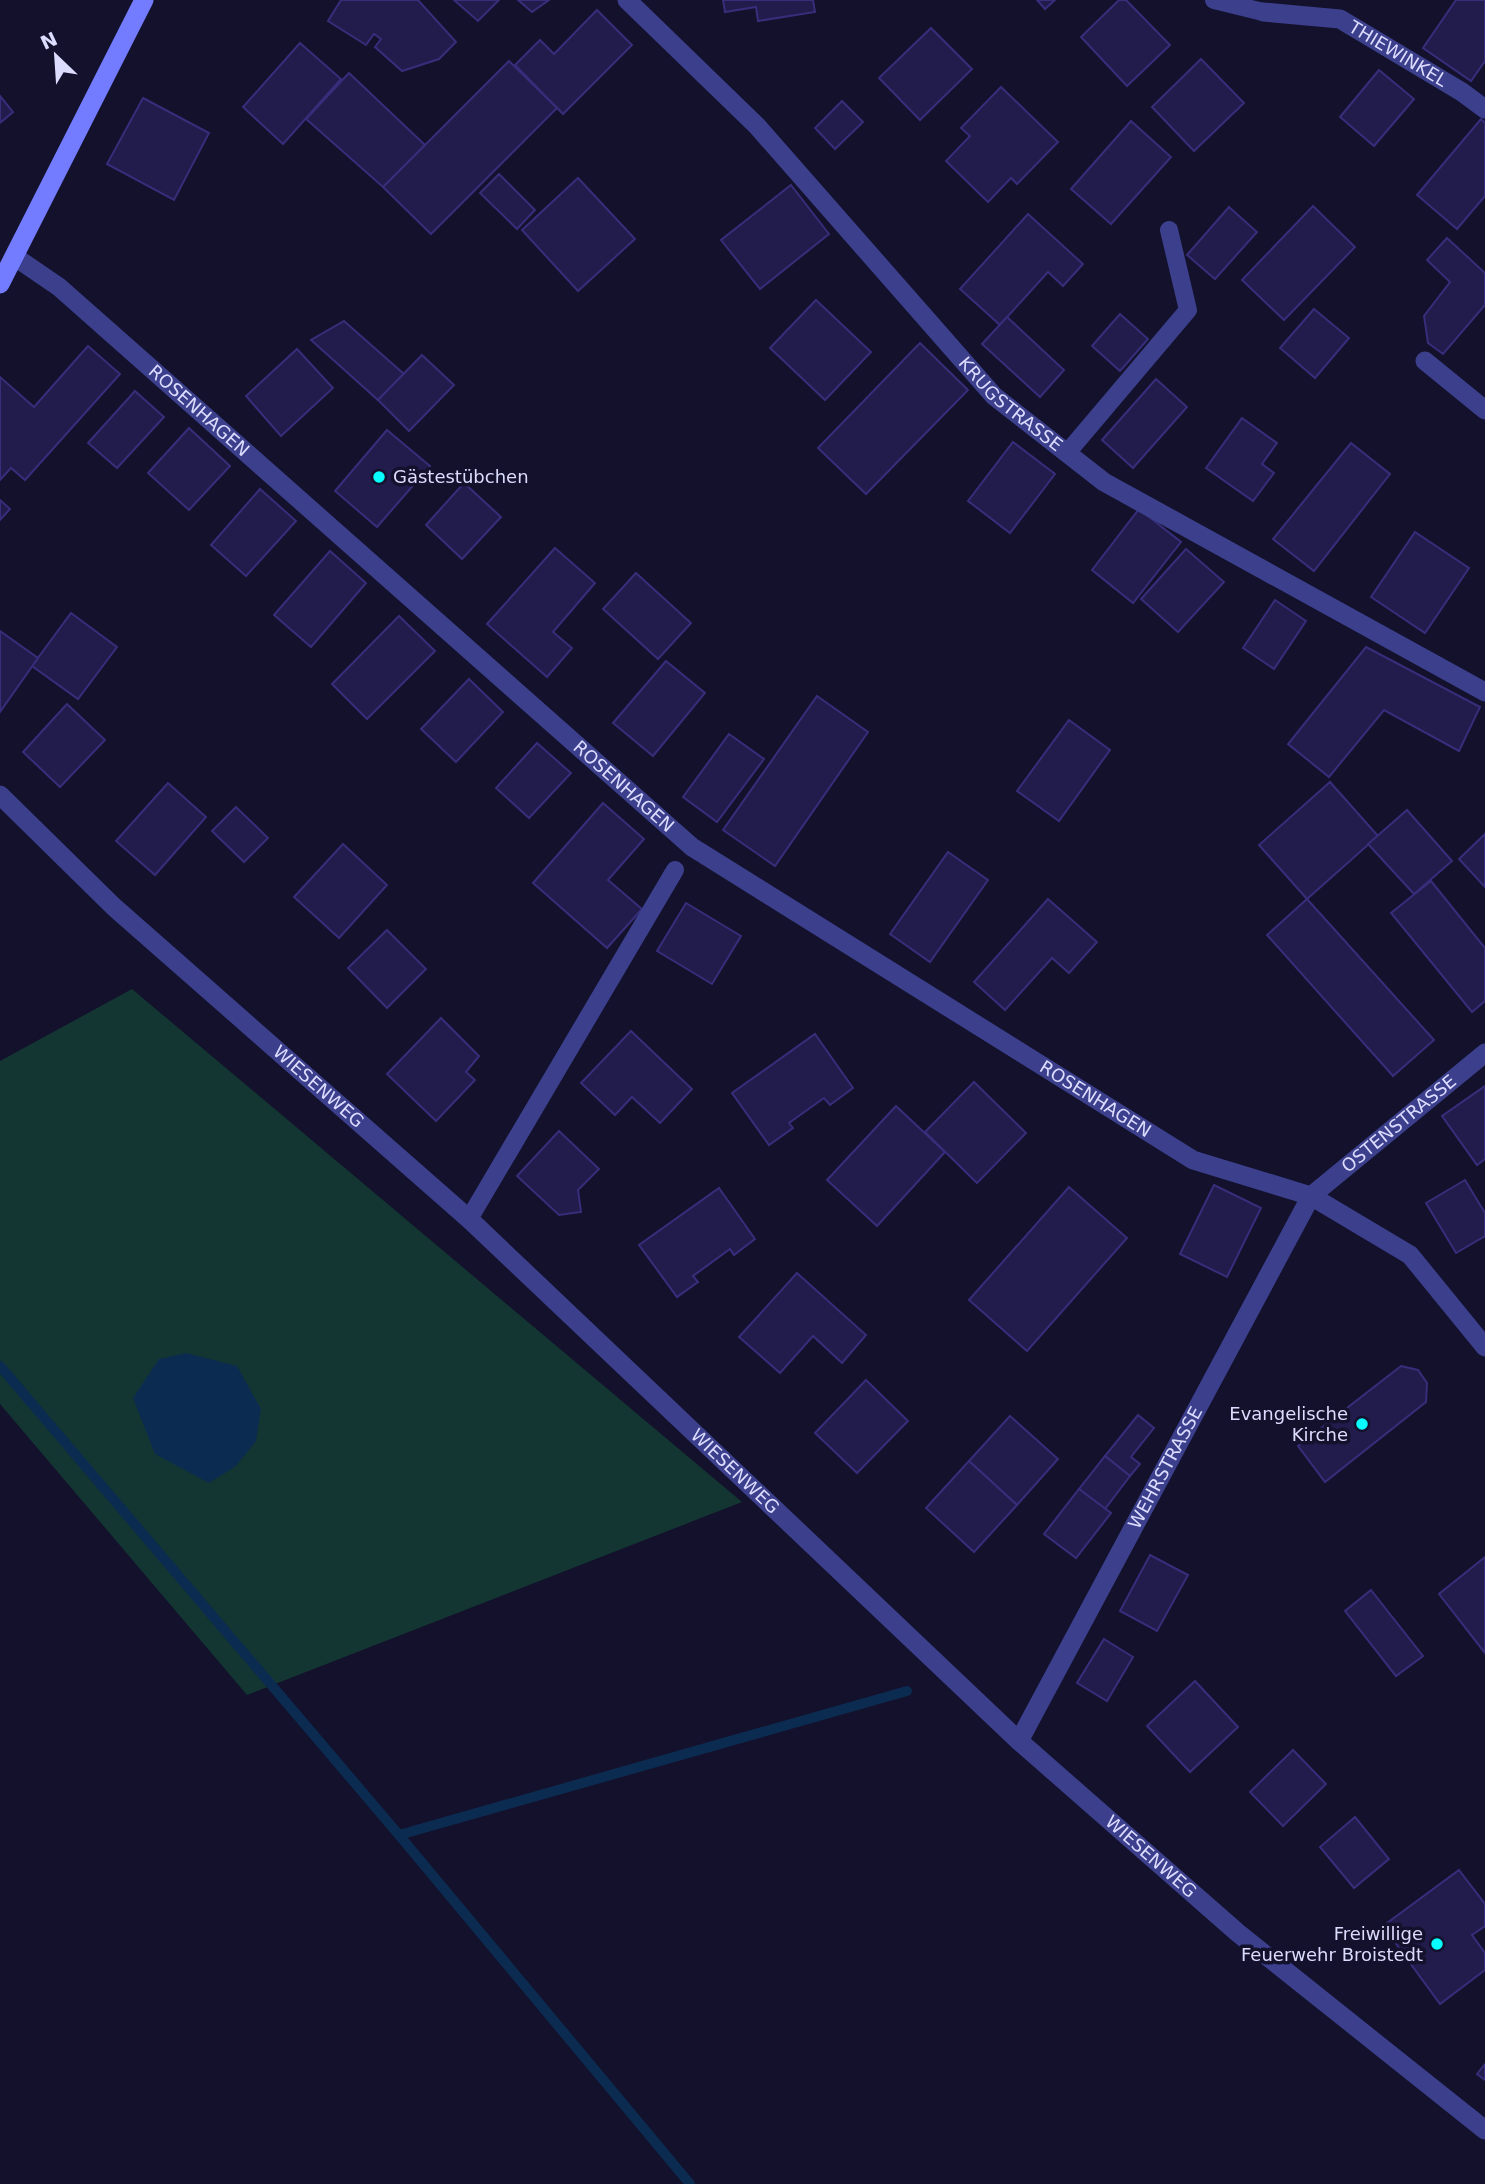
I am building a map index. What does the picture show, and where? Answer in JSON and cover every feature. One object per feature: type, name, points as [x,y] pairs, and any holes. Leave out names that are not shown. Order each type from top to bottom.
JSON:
[{"type":"main road","points":[[0,284],[144,0]]},
{"type":"street","name":"KRUGSTRASSE","points":[[627,0],[757,126],[994,396],[1104,482],[1485,692]]},
{"type":"street","name":"THIEWINKEL","points":[[1263,12],[1340,19],[1485,109]]},
{"type":"street","name":"ROSENHAGEN","points":[[15,257],[59,286],[692,846],[1193,1160],[1311,1196],[1409,1255],[1485,1347]]},
{"type":"street","points":[[1425,361],[1485,410]]},
{"type":"street","name":"WIESENWEG","points":[[0,795],[114,907],[469,1219],[1019,1741],[1238,1933],[1485,2130]]},
{"type":"street","name":"OSTENSTRASSE","points":[[1311,1196],[1485,1053]]},
{"type":"street","name":"WEHRSTRASSE","points":[[1019,1741],[1311,1196]]},
{"type":"lane","points":[[1214,0],[1263,12]]},
{"type":"lane","points":[[1067,453],[1188,310],[1169,230]]},
{"type":"lane","points":[[469,1219],[675,870]]},
{"type":"green space","points":[[132,989],[742,1502],[247,1695],[0,1404],[0,1061]]},
{"type":"water","points":[[186,1353],[237,1366],[261,1409],[256,1441],[236,1466],[209,1483],[155,1454],[133,1398],[159,1359]]},
{"type":"building","points":[[341,0],[418,0],[456,42],[439,59],[402,71],[375,47],[381,39],[374,34],[366,45],[328,21]]},
{"type":"building","points":[[454,0],[499,0],[478,21]]},
{"type":"building","points":[[518,0],[549,0],[532,12]]},
{"type":"building","points":[[723,0],[813,0],[815,12],[758,21],[756,7],[725,12]]},
{"type":"building","points":[[1037,0],[1055,0],[1045,9]]},
{"type":"building","points":[[1119,0],[1126,0],[1170,45],[1127,86],[1081,37]]},
{"type":"building","points":[[1456,0],[1485,0],[1485,61],[1471,81],[1423,48]]},
{"type":"building","points":[[597,10],[632,45],[563,114],[515,65],[540,40],[554,54]]},
{"type":"building","points":[[931,28],[972,69],[920,120],[879,78]]},
{"type":"building","points":[[300,43],[341,79],[283,144],[243,107]]},
{"type":"building","points":[[1201,59],[1244,103],[1194,151],[1152,107]]},
{"type":"building","points":[[509,61],[557,108],[431,234],[383,187]]},
{"type":"building","points":[[1379,70],[1414,99],[1374,146],[1340,117]]},
{"type":"building","points":[[349,73],[425,145],[383,187],[306,119]]},
{"type":"building","points":[[1001,87],[1058,142],[1017,184],[1011,178],[988,202],[946,161],[970,136],[961,128]]},
{"type":"building","points":[[0,96],[13,112],[0,123]]},
{"type":"building","points":[[143,98],[209,133],[174,200],[107,164]]},
{"type":"building","points":[[842,101],[863,122],[835,149],[815,128]]},
{"type":"building","points":[[1481,119],[1485,123],[1485,196],[1457,229],[1417,195]]},
{"type":"building","points":[[1131,121],[1171,157],[1111,224],[1071,189]]},
{"type":"building","points":[[499,174],[535,210],[517,229],[480,193]]},
{"type":"building","points":[[578,178],[635,239],[578,291],[522,230]]},
{"type":"building","points":[[791,185],[829,234],[760,289],[721,240]]},
{"type":"building","points":[[1313,206],[1355,247],[1284,320],[1242,280]]},
{"type":"building","points":[[1229,207],[1257,232],[1215,279],[1187,255]]},
{"type":"building","points":[[1028,214],[1083,264],[1063,286],[1048,272],[1000,325],[960,289]]},
{"type":"building","points":[[1447,238],[1485,273],[1485,305],[1443,354],[1428,343],[1424,316],[1450,282],[1427,260]]},
{"type":"building","points":[[816,300],[871,352],[825,400],[770,348]]},
{"type":"building","points":[[1314,309],[1349,338],[1315,378],[1280,348]]},
{"type":"building","points":[[1120,314],[1148,339],[1120,371],[1092,346]]},
{"type":"building","points":[[1007,317],[1064,370],[1040,397],[982,344]]},
{"type":"building","points":[[344,321],[404,374],[378,400],[311,340]]},
{"type":"building","points":[[920,343],[968,390],[866,494],[818,448]]},
{"type":"building","points":[[88,346],[120,374],[25,480],[11,468],[0,480],[0,377],[34,407]]},
{"type":"building","points":[[297,349],[333,388],[281,436],[246,396]]},
{"type":"building","points":[[422,355],[454,385],[409,431],[378,400]]},
{"type":"building","points":[[1156,379],[1187,407],[1133,468],[1102,440]]},
{"type":"building","points":[[135,391],[164,417],[117,468],[88,443]]},
{"type":"building","points":[[1242,418],[1277,443],[1262,464],[1274,473],[1253,501],[1206,468]]},
{"type":"building","points":[[189,428],[230,466],[189,510],[148,473]]},
{"type":"building","points":[[387,430],[430,466],[377,527],[335,491]]},
{"type":"building","points":[[1013,442],[1055,474],[1010,533],[968,501]]},
{"type":"building","points":[[1351,443],[1390,474],[1314,571],[1273,539]]},
{"type":"building","points":[[464,483],[501,517],[462,559],[426,525]]},
{"type":"building","points":[[260,489],[296,521],[246,576],[211,545]]},
{"type":"building","points":[[0,500],[10,509],[0,520]]},
{"type":"building","points":[[1139,509],[1181,542],[1133,603],[1092,570]]},
{"type":"building","points":[[1415,532],[1469,568],[1425,633],[1371,597]]},
{"type":"building","points":[[555,548],[595,583],[553,632],[572,648],[547,677],[487,624]]},
{"type":"building","points":[[1186,549],[1224,582],[1178,632],[1141,599]]},
{"type":"building","points":[[330,551],[366,583],[311,647],[274,615]]},
{"type":"building","points":[[636,573],[691,623],[658,659],[603,609]]},
{"type":"building","points":[[1275,600],[1306,621],[1274,669],[1243,648]]},
{"type":"building","points":[[71,613],[117,647],[78,699],[32,666]]},
{"type":"building","points":[[399,616],[435,651],[367,719],[332,684]]},
{"type":"building","points":[[0,631],[38,658],[0,712]]},
{"type":"building","points":[[1366,647],[1480,707],[1459,751],[1384,710],[1329,777],[1288,744]]},
{"type":"building","points":[[666,661],[705,693],[653,756],[613,723]]},
{"type":"building","points":[[469,679],[503,712],[456,762],[421,729]]},
{"type":"building","points":[[817,696],[868,732],[775,866],[723,830]]},
{"type":"building","points":[[67,704],[105,740],[60,787],[23,752]]},
{"type":"building","points":[[1069,720],[1110,750],[1059,821],[1017,791]]},
{"type":"building","points":[[729,734],[764,759],[717,822],[683,797]]},
{"type":"building","points":[[537,743],[571,773],[529,818],[496,788]]},
{"type":"building","points":[[1330,782],[1378,836],[1307,899],[1259,845]]},
{"type":"building","points":[[168,783],[206,817],[155,875],[116,841]]},
{"type":"building","points":[[603,803],[644,839],[608,880],[642,909],[607,948],[533,883]]},
{"type":"building","points":[[236,807],[268,838],[244,862],[212,831]]},
{"type":"building","points":[[1407,810],[1452,861],[1414,894],[1368,844]]},
{"type":"building","points":[[1485,834],[1485,887],[1459,859]]},
{"type":"building","points":[[343,844],[387,885],[339,938],[294,897]]},
{"type":"building","points":[[948,852],[988,880],[930,962],[890,934]]},
{"type":"building","points":[[1431,881],[1485,948],[1485,1001],[1472,1012],[1391,913]]},
{"type":"building","points":[[1048,899],[1097,942],[1069,973],[1052,958],[1005,1010],[974,982]]},
{"type":"building","points":[[1307,899],[1434,1040],[1393,1076],[1267,935]]},
{"type":"building","points":[[686,903],[741,936],[712,984],[657,951]]},
{"type":"building","points":[[387,930],[426,969],[387,1008],[348,968]]},
{"type":"building","points":[[441,1018],[479,1056],[466,1072],[475,1080],[436,1121],[387,1074]]},
{"type":"building","points":[[631,1031],[692,1089],[660,1123],[632,1097],[615,1115],[581,1083]]},
{"type":"building","points":[[815,1034],[853,1088],[830,1105],[824,1098],[789,1123],[793,1128],[769,1145],[732,1093]]},
{"type":"building","points":[[974,1082],[1026,1133],[977,1183],[925,1132]]},
{"type":"building","points":[[1485,1086],[1485,1159],[1477,1165],[1442,1116]]},
{"type":"building","points":[[896,1106],[945,1152],[877,1226],[827,1180]]},
{"type":"building","points":[[559,1131],[599,1169],[578,1190],[581,1212],[559,1215],[517,1176]]},
{"type":"building","points":[[1465,1180],[1485,1213],[1485,1236],[1456,1253],[1426,1203]]},
{"type":"building","points":[[1214,1185],[1261,1208],[1227,1277],[1180,1254]]},
{"type":"building","points":[[1069,1187],[1127,1238],[1027,1351],[969,1300]]},
{"type":"building","points":[[719,1188],[755,1239],[734,1255],[730,1249],[693,1276],[698,1282],[677,1297],[639,1245]]},
{"type":"building","points":[[797,1273],[866,1335],[842,1363],[813,1336],[780,1373],[739,1337]]},
{"type":"building","name":"Evangelische Kirche","points":[[1401,1366],[1418,1370],[1427,1383],[1426,1402],[1325,1482],[1298,1446]]},
{"type":"building","points":[[866,1380],[908,1421],[857,1473],[815,1433]]},
{"type":"building","points":[[1138,1415],[1154,1428],[1131,1457],[1140,1464],[1130,1476],[1105,1456]]},
{"type":"building","points":[[1010,1416],[1058,1459],[1017,1505],[969,1461]]},
{"type":"building","points":[[1105,1456],[1130,1476],[1105,1509],[1079,1489]]},
{"type":"building","points":[[969,1461],[1017,1505],[974,1552],[926,1508]]},
{"type":"building","points":[[1079,1489],[1111,1513],[1076,1558],[1044,1534]]},
{"type":"building","points":[[1150,1555],[1188,1575],[1157,1631],[1120,1611]]},
{"type":"building","points":[[1485,1557],[1485,1653],[1439,1594]]},
{"type":"building","points":[[1371,1590],[1423,1656],[1396,1676],[1345,1611]]},
{"type":"building","points":[[1104,1639],[1133,1657],[1107,1701],[1077,1683]]},
{"type":"building","points":[[1195,1681],[1238,1727],[1190,1772],[1147,1726]]},
{"type":"building","points":[[1293,1750],[1326,1784],[1283,1826],[1250,1792]]},
{"type":"building","points":[[1355,1817],[1389,1859],[1354,1888],[1320,1847]]},
{"type":"building","name":"Freiwillige Feuerwehr Broistedt","points":[[1459,1870],[1485,1904],[1485,1926],[1472,1935],[1485,1953],[1485,1970],[1440,2004],[1383,1926]]},
{"type":"building","points":[[1485,2064],[1485,2080],[1477,2074]]},
{"type":"waterway","points":[[0,1366],[399,1835],[690,2184]]},
{"type":"waterway","points":[[399,1835],[907,1691]]},
{"type":"place","name":"Gästestübchen","points":[[379,477]]},
{"type":"place","name":"Evangelische Kirche","points":[[1362,1424]]},
{"type":"place","name":"Freiwillige Feuerwehr Broistedt","points":[[1437,1944]]}]
